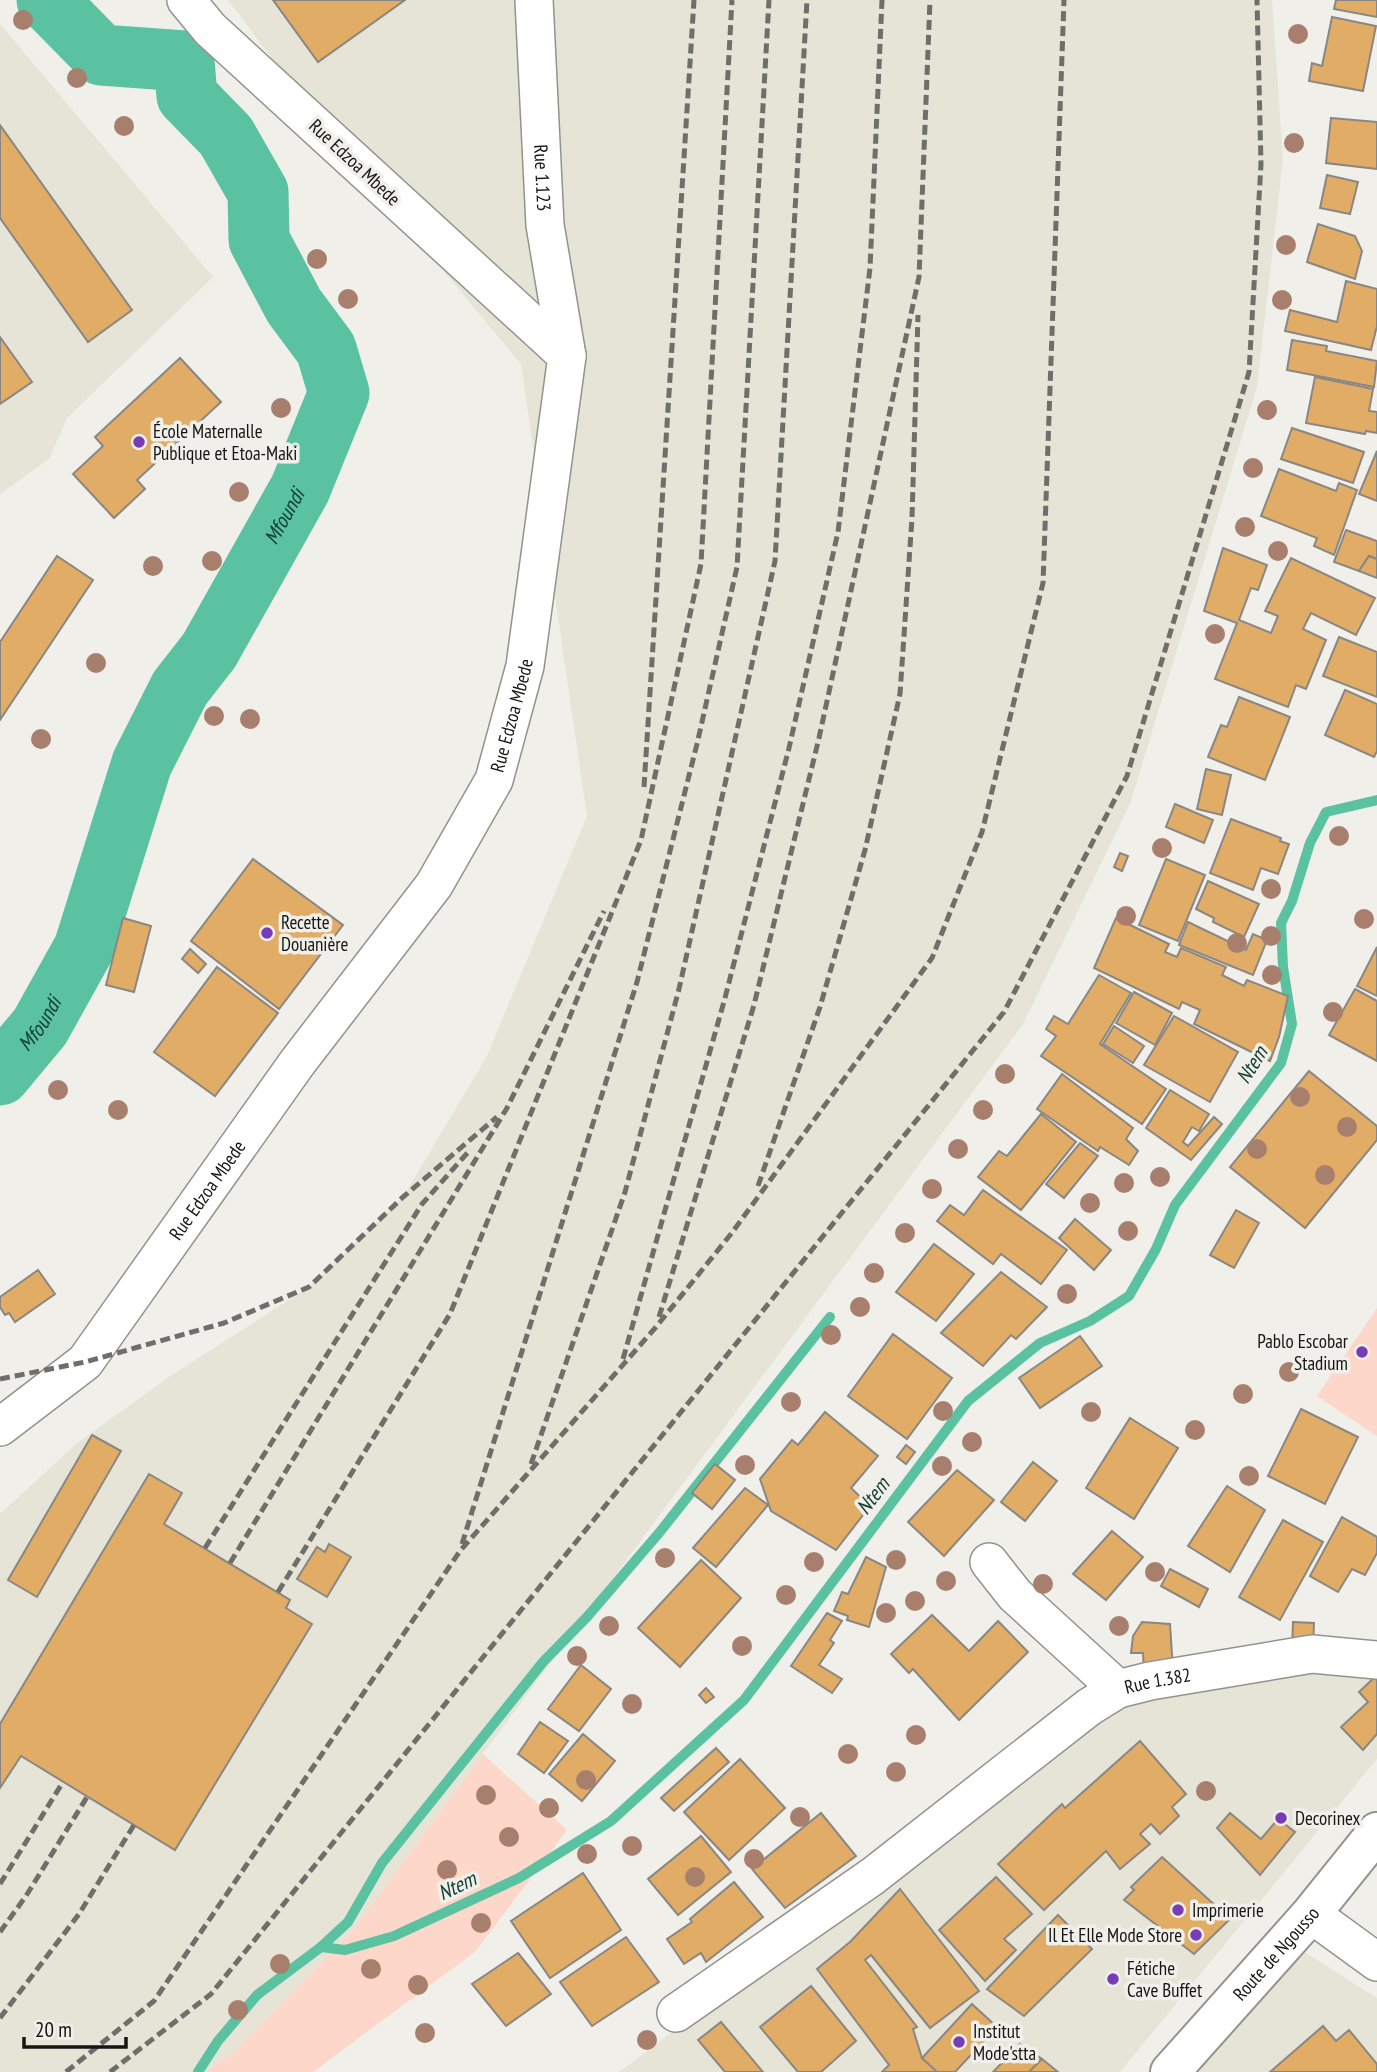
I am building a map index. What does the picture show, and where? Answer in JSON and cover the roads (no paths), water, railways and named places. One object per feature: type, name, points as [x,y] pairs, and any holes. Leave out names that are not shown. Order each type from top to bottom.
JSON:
[{"type":"main road","name":"Route de Ngousso","points":[[1170,2072],[1311,1914],[1377,1832]]},
{"type":"street","name":"Rue Edzoa Mbede","points":[[2,1423],[85,1362],[297,1063],[435,885],[494,780],[525,666],[567,356],[210,29],[186,0]]},
{"type":"street","name":"Rue 1.123","points":[[534,0],[545,225],[567,356]]},
{"type":"street","name":"Rue 1.382","points":[[989,1562],[1015,1595],[1118,1689],[1150,1681],[1312,1654],[1377,1660]]},
{"type":"street","points":[[676,2013],[873,1876],[1089,1707],[1118,1689]]},
{"type":"street","points":[[1311,1914],[1377,1962]]},
{"type":"waterway","name":"Mfoundi","points":[[0,1075],[40,1027],[84,948],[142,763],[180,688],[209,651],[300,489],[339,393],[326,349],[294,306],[259,240],[258,192],[226,136],[187,96],[184,61],[101,55],[47,0]]},
{"type":"waterway","name":"Ntem","points":[[198,2072],[218,2041],[257,1995],[321,1947],[345,1950],[394,1936],[519,1878],[611,1821],[744,1700],[968,1401],[1040,1343],[1090,1321],[1129,1296],[1156,1249],[1175,1205],[1281,1063],[1292,1024],[1283,967],[1281,923],[1292,901],[1310,843],[1326,812],[1377,800]]},
{"type":"waterway","points":[[321,1947],[348,1922],[382,1863],[543,1662],[587,1617],[659,1533],[830,1317]]},
{"type":"railway","points":[[644,787],[694,0]]},
{"type":"railway","points":[[278,1592],[450,1314],[641,840],[701,564],[732,0]]},
{"type":"railway","points":[[462,1544],[637,982],[697,744],[737,567],[769,0]]},
{"type":"railway","points":[[531,1464],[625,1192],[679,989],[775,561],[807,0]]},
{"type":"railway","points":[[623,1359],[725,998],[789,748],[838,532],[870,268],[882,0]]},
{"type":"railway","points":[[659,1317],[754,1005],[819,738],[919,277],[930,0]]},
{"type":"railway","points":[[66,2072],[154,2001],[460,1551],[656,1327],[731,1234],[932,958],[982,832],[1043,583],[1064,0]]},
{"type":"railway","points":[[110,2072],[211,1994],[1004,1012],[1127,776],[1249,372],[1261,164],[1257,0]]},
{"type":"railway","points":[[758,1186],[820,1007],[865,850],[900,694],[912,518],[918,315]]},
{"type":"railway","points":[[230,1563],[507,1108],[604,911]]},
{"type":"railway","points":[[0,1379],[85,1362],[224,1323],[309,1287],[403,1197],[497,1117]]},
{"type":"railway","points":[[205,1548],[422,1204],[470,1150]]},
{"type":"railway","points":[[0,1884],[63,1782]]},
{"type":"railway","points":[[0,1932],[26,1896],[87,1797]]},
{"type":"railway","points":[[0,2018],[79,1914],[134,1825]]},
{"type":"place","name":"École Maternalle Publique et Etoa-Maki","points":[[139,442]]},
{"type":"place","name":"Recette Douanière","points":[[267,933]]},
{"type":"place","name":"Pablo Escobar Stadium","points":[[1362,1352]]},
{"type":"place","name":"Decorinex","points":[[1281,1818]]},
{"type":"place","name":"Imprimerie","points":[[1178,1910]]},
{"type":"place","name":"Il Et Elle Mode Store","points":[[1196,1935]]},
{"type":"place","name":"Fétiche Cave Buffet","points":[[1113,1979]]},
{"type":"place","name":"Institut Mode'stta","points":[[959,2042]]}]
